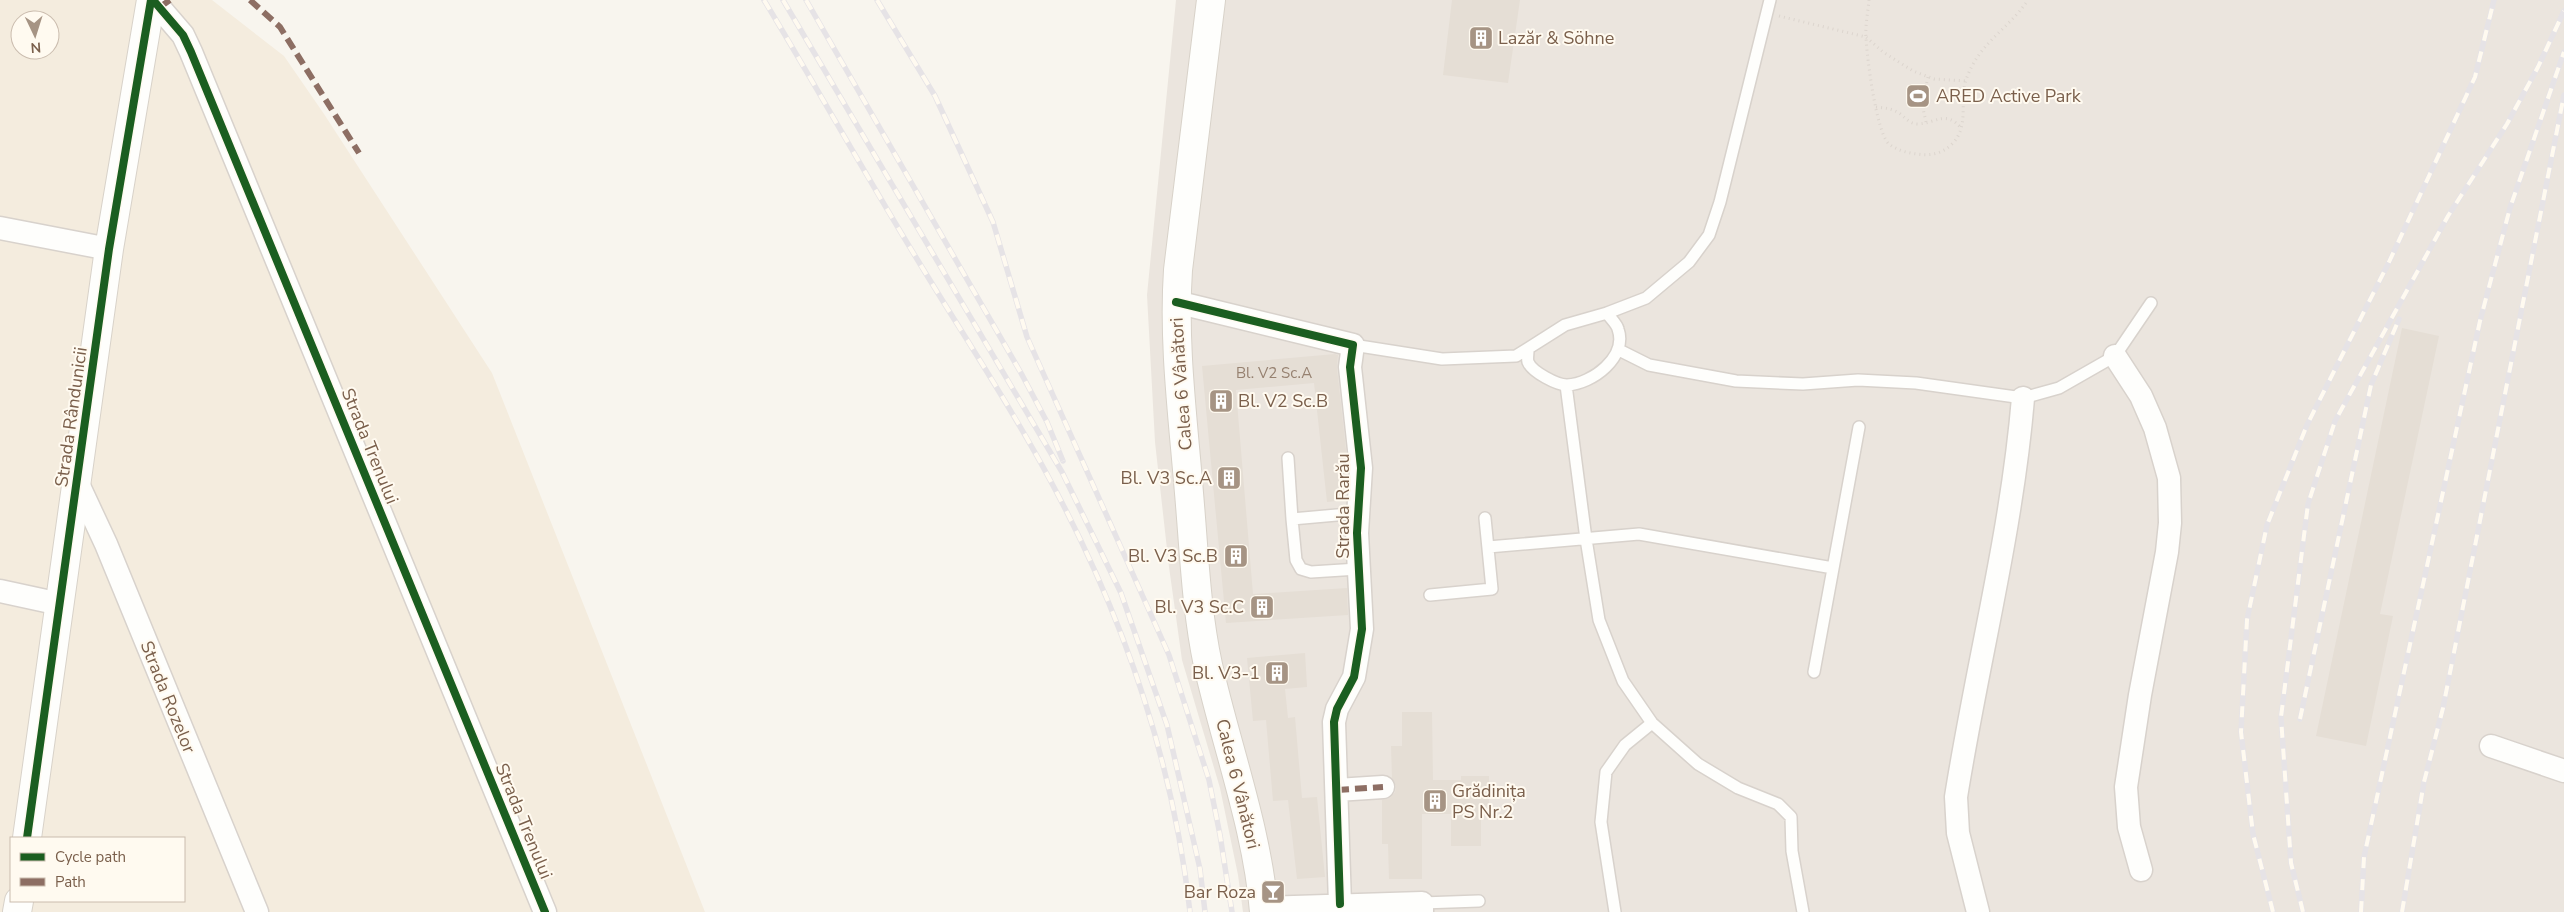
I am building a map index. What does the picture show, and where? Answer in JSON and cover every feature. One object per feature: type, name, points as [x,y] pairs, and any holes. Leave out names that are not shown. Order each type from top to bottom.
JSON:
[{"type":"main road","name":"Strada Rândunicii","points":[[27,837],[78,484],[109,249],[152,0]]},
{"type":"main road","name":"Calea 6 Vânători","points":[[1210,0],[1176,302],[1178,368],[1200,621],[1208,664],[1253,844],[1264,910]]},
{"type":"street","name":"Strada Trenului","points":[[152,0],[183,35],[191,52],[545,912]]},
{"type":"street","points":[[0,228],[109,249]]},
{"type":"street","points":[[1176,302],[1353,344]]},
{"type":"street","name":"Strada Rarău","points":[[1340,904],[1334,722],[1337,709],[1350,687],[1356,667],[1362,629],[1357,533],[1361,468],[1350,367],[1353,344]]},
{"type":"street","points":[[2115,356],[2141,396],[2155,428],[2170,478],[2170,523],[2167,552],[2142,686],[2126,787],[2129,827],[2141,870]]},
{"type":"street","points":[[1978,912],[1958,833],[1956,798],[2007,515],[2020,436],[2023,398]]},
{"type":"street","name":"Strada Rozelor","points":[[78,484],[109,554],[257,912]]},
{"type":"street","points":[[0,591],[60,604]]},
{"type":"street","points":[[2491,746],[2564,771]]},
{"type":"street","points":[[1337,790],[1383,787]]},
{"type":"street","points":[[1264,910],[1340,904],[1422,907]]},
{"type":"lane","points":[[1353,344],[1442,359],[1516,356],[1565,325],[1607,314],[1646,298],[1689,262],[1709,235],[1720,202],[1770,0]]},
{"type":"lane","points":[[1619,350],[1649,365],[1736,381],[1803,384],[1858,380],[1916,383],[2023,398],[2059,388],[2115,356],[2151,303]]},
{"type":"lane","points":[[1528,350],[1528,363],[1540,375],[1566,385],[1586,379],[1610,365],[1619,350],[1618,329],[1607,314]]},
{"type":"lane","points":[[1566,385],[1586,539],[1599,620],[1624,680],[1652,723],[1698,764],[1738,788],[1778,804],[1791,817],[1792,851],[1803,912]]},
{"type":"lane","points":[[1814,672],[1859,427]]},
{"type":"lane","name":"Strada Rarău","points":[[1288,458],[1296,560],[1301,569],[1311,572],[1358,570]]},
{"type":"lane","name":"Strada Rarău","points":[[1292,519],[1359,513]]},
{"type":"lane","points":[[1430,595],[1492,589],[1485,518]]},
{"type":"lane","points":[[1488,547],[1639,534],[1833,568]]},
{"type":"lane","points":[[1615,912],[1601,822],[1606,772],[1625,745],[1652,723]]},
{"type":"lane","points":[[1422,907],[1479,901]]},
{"type":"path","points":[[1869,0],[1866,37],[1880,129],[1888,143],[1905,153],[1934,154],[1946,150],[1954,142],[1961,128],[1964,116],[1966,81],[1984,46],[2020,13],[2028,0]]},
{"type":"path","points":[[1766,13],[1866,37],[1883,52],[1928,77],[1966,81]]},
{"type":"path","points":[[1926,122],[1922,104],[1928,77]]},
{"type":"path","points":[[1876,107],[1889,108],[1906,120],[1917,124],[1942,118],[1950,119],[1961,128]]},
{"type":"shaded area","points":[[0,0],[212,0],[284,56],[324,114],[492,373],[705,912],[0,912]]},
{"type":"shaded area","points":[[1176,0],[2564,0],[2564,912],[1243,912],[1238,875],[1220,788],[1182,660],[1155,442],[1147,295]]},
{"type":"building","name":"Lazăr & Söhne","points":[[1452,0],[1520,0],[1508,83],[1443,75]]},
{"type":"building","points":[[2402,328],[2439,336],[2380,614],[2393,616],[2366,746],[2316,736]]},
{"type":"building","points":[[1338,355],[1337,368],[1348,468],[1346,500],[1327,502],[1314,383],[1236,390],[1253,594],[1347,588],[1348,615],[1226,623],[1202,366]]},
{"type":"building","points":[[1305,653],[1307,687],[1285,689],[1288,718],[1295,717],[1302,798],[1317,797],[1325,877],[1297,879],[1288,800],[1273,801],[1266,720],[1253,721],[1247,658]]},
{"type":"building","name":"Grădinița PS Nr.2","points":[[1402,712],[1432,712],[1433,780],[1461,780],[1461,776],[1489,776],[1489,809],[1481,809],[1481,846],[1451,846],[1451,814],[1422,814],[1422,879],[1389,879],[1388,844],[1382,844],[1382,800],[1390,798],[1395,792],[1396,786],[1392,778],[1391,746],[1402,746]]},
{"type":"railway","points":[[764,0],[898,227],[1018,422],[1075,529],[1121,634],[1157,743],[1182,855],[1190,912]]},
{"type":"railway","points":[[783,0],[1062,472],[1121,593],[1167,725],[1200,869],[1205,912]]},
{"type":"railway","points":[[806,0],[1021,373],[1047,422],[1063,461]]},
{"type":"railway","points":[[877,0],[935,96],[993,222],[1027,337],[1169,655],[1209,780],[1232,912]]},
{"type":"railway","points":[[2273,912],[2253,834],[2241,732],[2247,620],[2267,525],[2307,425],[2389,262],[2475,77],[2494,0]]},
{"type":"railway","points":[[2303,912],[2291,863],[2281,717],[2308,504],[2335,421],[2448,216],[2507,124],[2538,67],[2564,11]]},
{"type":"railway","points":[[2361,912],[2364,857],[2480,321],[2510,208],[2564,52]]},
{"type":"railway","points":[[2402,912],[2424,782],[2443,708],[2564,95]]},
{"type":"railway","points":[[2300,719],[2371,385],[2399,319]]},
{"type":"marked path","points":[[160,7],[170,0]]},
{"type":"marked path","points":[[250,0],[280,27],[359,153]]},
{"type":"marked path","points":[[1337,790],[1383,787]]},
{"type":"cycle path","points":[[27,837],[109,249],[151,0]]},
{"type":"cycle path","points":[[153,0],[183,35],[191,52],[545,912]]},
{"type":"cycle path","points":[[1176,302],[1353,345],[1350,367],[1361,468],[1357,533],[1362,629],[1354,677],[1337,709],[1334,722],[1340,904]]},
{"type":"place","name":"Lazăr & Söhne","points":[[1481,38]]},
{"type":"place","name":"ARED Active Park","points":[[1918,96]]},
{"type":"place","name":"Bl. V2 Sc.B","points":[[1221,401]]},
{"type":"place","name":"Bl. V3 Sc.A","points":[[1229,478]]},
{"type":"place","name":"Bl. V3 Sc.B","points":[[1236,556]]},
{"type":"place","name":"Bl. V3 Sc.C","points":[[1262,607]]},
{"type":"place","name":"Bl. V3-1","points":[[1277,673]]},
{"type":"place","name":"Grădinița PS Nr.2","points":[[1435,801]]},
{"type":"place","name":"Bar Roza","points":[[1273,892]]}]
